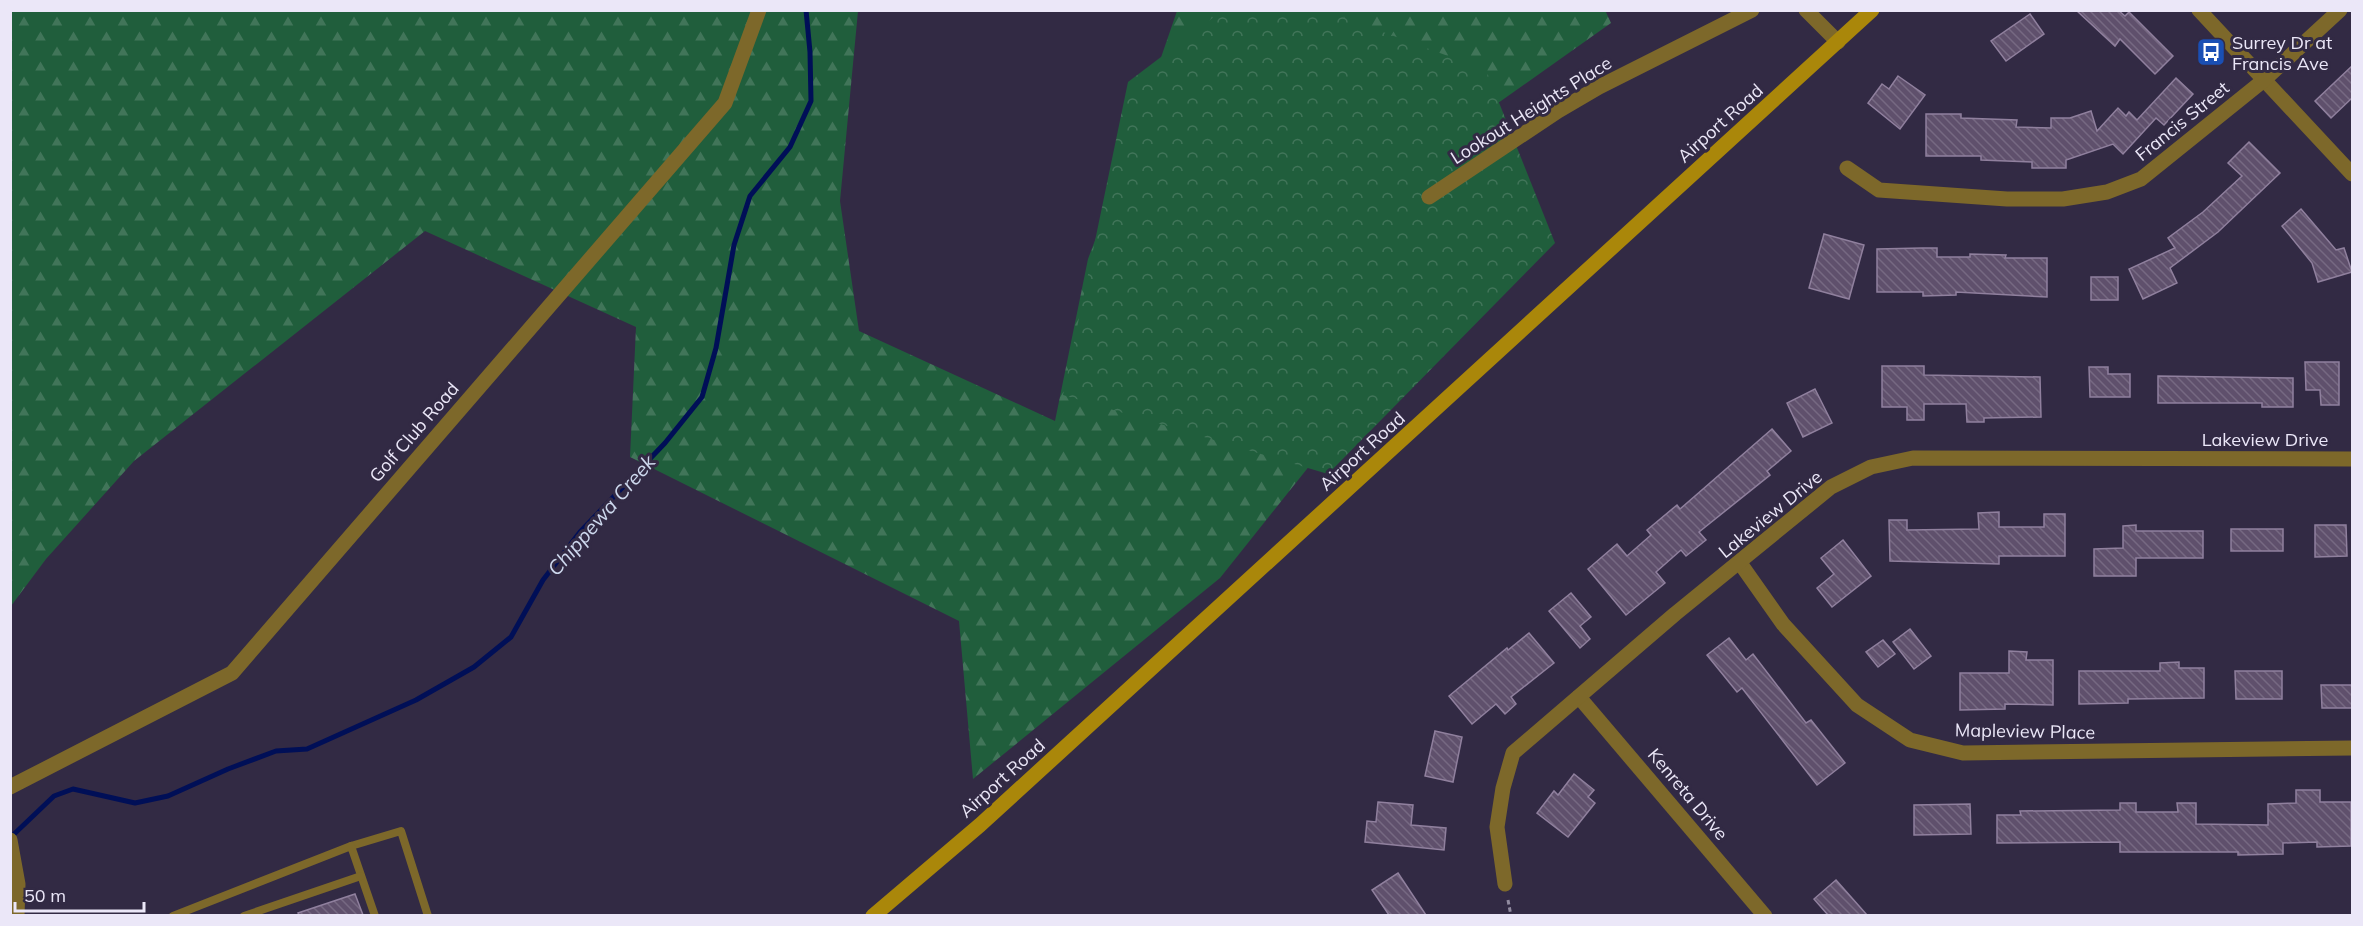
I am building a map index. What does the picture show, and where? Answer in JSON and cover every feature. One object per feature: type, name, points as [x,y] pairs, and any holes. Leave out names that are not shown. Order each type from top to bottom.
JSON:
[{"type":"main road","name":"Airport Road","points":[[873,915],[980,825],[1872,10]]},
{"type":"street","name":"Golf Club Road","points":[[10,787],[232,673],[725,103],[759,10]]},
{"type":"street","name":"Lookout Heights Place","points":[[1429,197],[1558,111],[1599,87],[1752,10]]},
{"type":"street","points":[[1806,10],[1838,42]]},
{"type":"street","points":[[2199,10],[2352,174]]},
{"type":"street","name":"Francis Street","points":[[1847,168],[1879,190],[2007,199],[2063,199],[2107,192],[2141,178],[2264,80],[2340,10]]},
{"type":"street","name":"Lakeview Drive","points":[[1505,884],[1497,827],[1503,788],[1513,753],[1675,614],[1831,487],[1871,467],[1913,458],[2352,459]]},
{"type":"street","name":"Mapleview Place","points":[[1740,563],[1783,624],[1857,705],[1910,740],[1962,753],[2352,748]]},
{"type":"street","name":"Kenreta Drive","points":[[1579,697],[1765,915]]},
{"type":"street","points":[[12,842],[18,884],[17,915]]},
{"type":"lane","points":[[173,915],[351,846],[400,831],[428,915]]},
{"type":"lane","points":[[351,846],[375,915]]},
{"type":"lane","points":[[244,915],[361,876]]},
{"type":"green space","points":[[1223,10],[1326,11],[1486,70],[1555,243],[1328,474],[1063,395],[1128,82]]},
{"type":"green space","points":[[1605,10],[1611,23],[1419,159],[1342,425],[1220,578],[973,779],[959,621],[630,457],[636,327],[425,231],[134,461],[46,559],[11,606],[11,11],[858,11],[840,201],[859,331],[1055,421],[1088,259],[1133,139],[1177,11]]},
{"type":"building","points":[[2076,10],[2118,10],[2125,16],[2129,12],[2173,56],[2155,74],[2120,39],[2115,46]]},
{"type":"building","points":[[2030,14],[2044,34],[2006,61],[1991,41]]},
{"type":"building","points":[[2352,66],[2352,98],[2331,118],[2315,101]]},
{"type":"building","points":[[1898,76],[1925,95],[1900,129],[1868,103],[1882,84],[1889,89]]},
{"type":"building","points":[[2176,78],[2193,94],[2164,125],[2156,118],[2123,154],[2113,144],[2066,160],[2066,168],[2032,168],[2032,162],[1981,160],[1981,156],[1926,156],[1926,114],[1961,114],[1961,118],[2017,120],[2016,127],[2051,128],[2051,118],[2070,118],[2091,111],[2097,131],[2118,108],[2126,116],[2129,112],[2137,120]]},
{"type":"building","points":[[2249,142],[2280,173],[2218,232],[2170,268],[2177,283],[2143,299],[2129,269],[2175,248],[2168,238],[2203,212],[2242,176],[2228,163]]},
{"type":"building","points":[[2301,209],[2336,250],[2344,248],[2352,272],[2318,282],[2312,263],[2282,226]]},
{"type":"building","points":[[1824,234],[1864,245],[1849,299],[1809,288]]},
{"type":"building","points":[[1937,248],[1937,257],[1970,257],[1970,254],[2006,255],[2005,258],[2047,258],[2047,297],[1956,292],[1956,295],[1923,296],[1923,292],[1877,292],[1877,249]]},
{"type":"building","points":[[2091,277],[2118,277],[2118,300],[2091,300]]},
{"type":"building","points":[[2305,362],[2339,362],[2339,405],[2321,405],[2320,390],[2306,390]]},
{"type":"building","points":[[1882,366],[1924,366],[1924,375],[2040,377],[2041,417],[1984,418],[1984,422],[1967,422],[1966,404],[1924,404],[1924,420],[1907,420],[1907,407],[1882,407]]},
{"type":"building","points":[[2089,367],[2108,367],[2108,374],[2130,374],[2130,397],[2090,397]]},
{"type":"building","points":[[2158,376],[2293,378],[2293,407],[2262,407],[2262,403],[2158,403]]},
{"type":"building","points":[[1815,389],[1832,423],[1803,437],[1787,403]]},
{"type":"building","points":[[1772,429],[1791,451],[1767,471],[1770,475],[1699,532],[1706,540],[1686,556],[1681,550],[1656,572],[1665,583],[1626,615],[1588,569],[1617,544],[1627,556],[1651,535],[1647,530],[1677,505],[1680,509]]},
{"type":"building","points":[[1999,512],[1999,527],[2044,527],[2044,514],[2065,514],[2065,556],[1999,556],[1999,564],[1890,561],[1889,520],[1907,520],[1907,530],[1979,529],[1978,513]]},
{"type":"building","points":[[2136,525],[2136,531],[2203,531],[2203,558],[2136,558],[2136,576],[2094,576],[2094,549],[2123,548],[2123,526]]},
{"type":"building","points":[[2315,525],[2346,525],[2347,556],[2315,557]]},
{"type":"building","points":[[2231,529],[2283,529],[2283,551],[2231,551]]},
{"type":"building","points":[[1843,540],[1871,576],[1832,607],[1817,588],[1834,574],[1821,558]]},
{"type":"building","points":[[1571,593],[1591,617],[1580,626],[1590,639],[1580,648],[1549,611]]},
{"type":"building","points":[[1910,629],[1931,656],[1914,669],[1893,642]]},
{"type":"building","points":[[1529,633],[1554,663],[1511,697],[1516,704],[1505,714],[1496,704],[1472,724],[1449,696],[1507,648],[1508,650]]},
{"type":"building","points":[[1729,638],[1746,660],[1753,654],[1806,723],[1811,720],[1845,763],[1817,785],[1742,688],[1737,692],[1707,655]]},
{"type":"building","points":[[1883,640],[1895,654],[1878,667],[1866,652]]},
{"type":"building","points":[[2009,651],[2027,652],[2026,660],[2053,660],[2053,705],[2005,704],[2005,709],[1960,710],[1960,673],[2009,673]]},
{"type":"building","points":[[2179,662],[2179,668],[2204,668],[2204,698],[2128,699],[2128,703],[2079,704],[2079,671],[2160,671],[2160,663]]},
{"type":"building","points":[[2235,671],[2282,671],[2282,699],[2236,699]]},
{"type":"building","points":[[2321,685],[2352,685],[2352,708],[2322,708]]},
{"type":"building","points":[[1435,731],[1462,737],[1453,782],[1425,776]]},
{"type":"building","points":[[1574,774],[1594,790],[1588,797],[1595,803],[1568,837],[1537,813],[1554,791],[1558,795]]},
{"type":"building","points":[[2296,790],[2320,790],[2320,802],[2351,802],[2351,846],[2317,847],[2317,842],[2283,843],[2283,854],[2238,855],[2238,852],[2120,852],[2120,842],[1997,843],[1997,815],[2021,815],[2020,811],[2120,810],[2120,803],[2136,803],[2136,812],[2178,812],[2177,803],[2196,803],[2196,824],[2268,825],[2268,804],[2296,803]]},
{"type":"building","points":[[1378,802],[1413,805],[1411,825],[1446,828],[1444,850],[1365,842],[1367,821],[1376,822]]},
{"type":"building","points":[[1970,804],[1971,834],[1914,835],[1914,805]]},
{"type":"building","points":[[1398,873],[1426,915],[1389,915],[1372,890]]},
{"type":"building","points":[[1836,880],[1867,915],[1828,915],[1814,899]]},
{"type":"building","points":[[355,894],[363,915],[299,915],[298,913]]},
{"type":"waterway","name":"Chippewa Creek","points":[[11,837],[54,796],[73,789],[135,803],[168,796],[228,769],[276,751],[307,749],[416,700],[474,667],[511,637],[543,580],[580,532],[665,443],[702,397],[716,348],[734,245],[750,196],[790,147],[811,101],[806,10]]},
{"type":"place","name":"Surrey Dr at Francis Ave","points":[[2211,52]]}]
